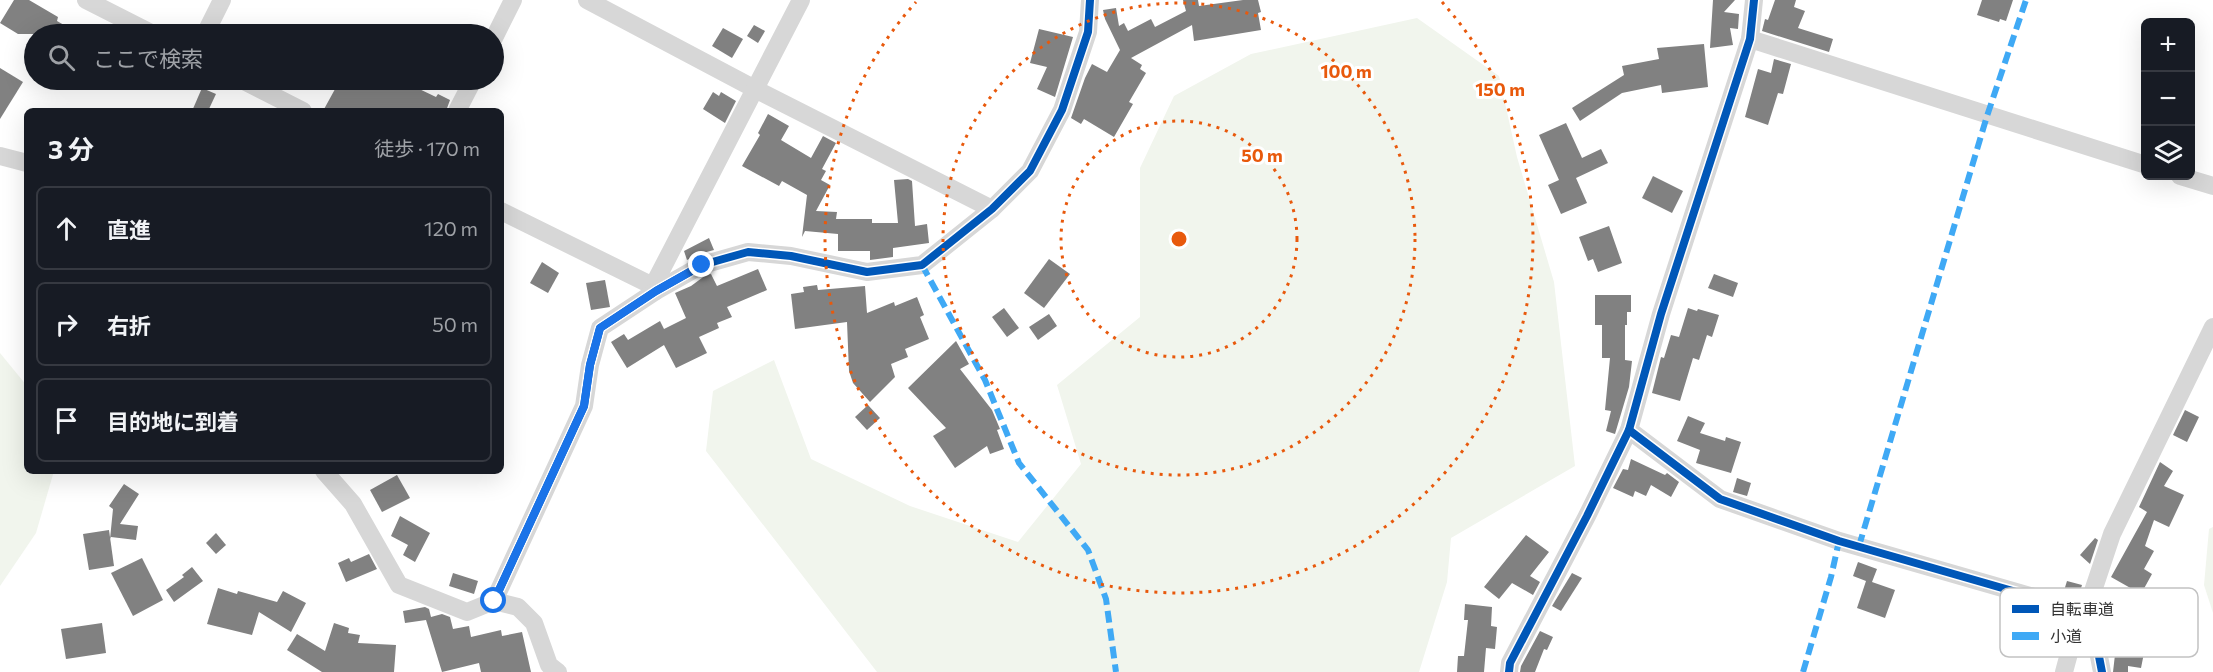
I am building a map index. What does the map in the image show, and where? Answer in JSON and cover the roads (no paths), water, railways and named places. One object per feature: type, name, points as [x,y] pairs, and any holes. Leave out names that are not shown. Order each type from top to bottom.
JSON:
[{"type":"street","points":[[86,0],[133,24]]},
{"type":"street","points":[[209,24],[222,0]]},
{"type":"street","points":[[501,24],[513,0]]},
{"type":"street","points":[[587,0],[755,89],[992,209]]},
{"type":"street","points":[[654,289],[801,0]]},
{"type":"street","points":[[494,601],[584,406],[590,365],[600,328],[654,289],[702,265],[748,252],[791,256],[867,273],[922,265],[992,209],[1030,171],[1062,110],[1088,32],[1090,0]]},
{"type":"street","points":[[1509,672],[1510,663],[1629,430],[1660,314],[1750,39],[1755,0]]},
{"type":"street","points":[[1750,39],[2141,164]]},
{"type":"street","points":[[262,90],[297,108]]},
{"type":"street","points":[[458,108],[467,90]]},
{"type":"street","points":[[0,156],[24,162]]},
{"type":"street","points":[[2193,180],[2213,186]]},
{"type":"street","points":[[504,213],[654,289]]},
{"type":"street","points":[[2094,588],[2112,534],[2209,343],[2213,327]]},
{"type":"street","points":[[1629,430],[1720,499],[1839,541],[2003,588]]},
{"type":"street","points":[[327,474],[352,504],[399,585],[467,612],[494,601],[518,607],[534,622],[549,665],[558,672]]},
{"type":"street","points":[[2064,672],[2068,657]]},
{"type":"street","points":[[2099,657],[2102,672]]}]
